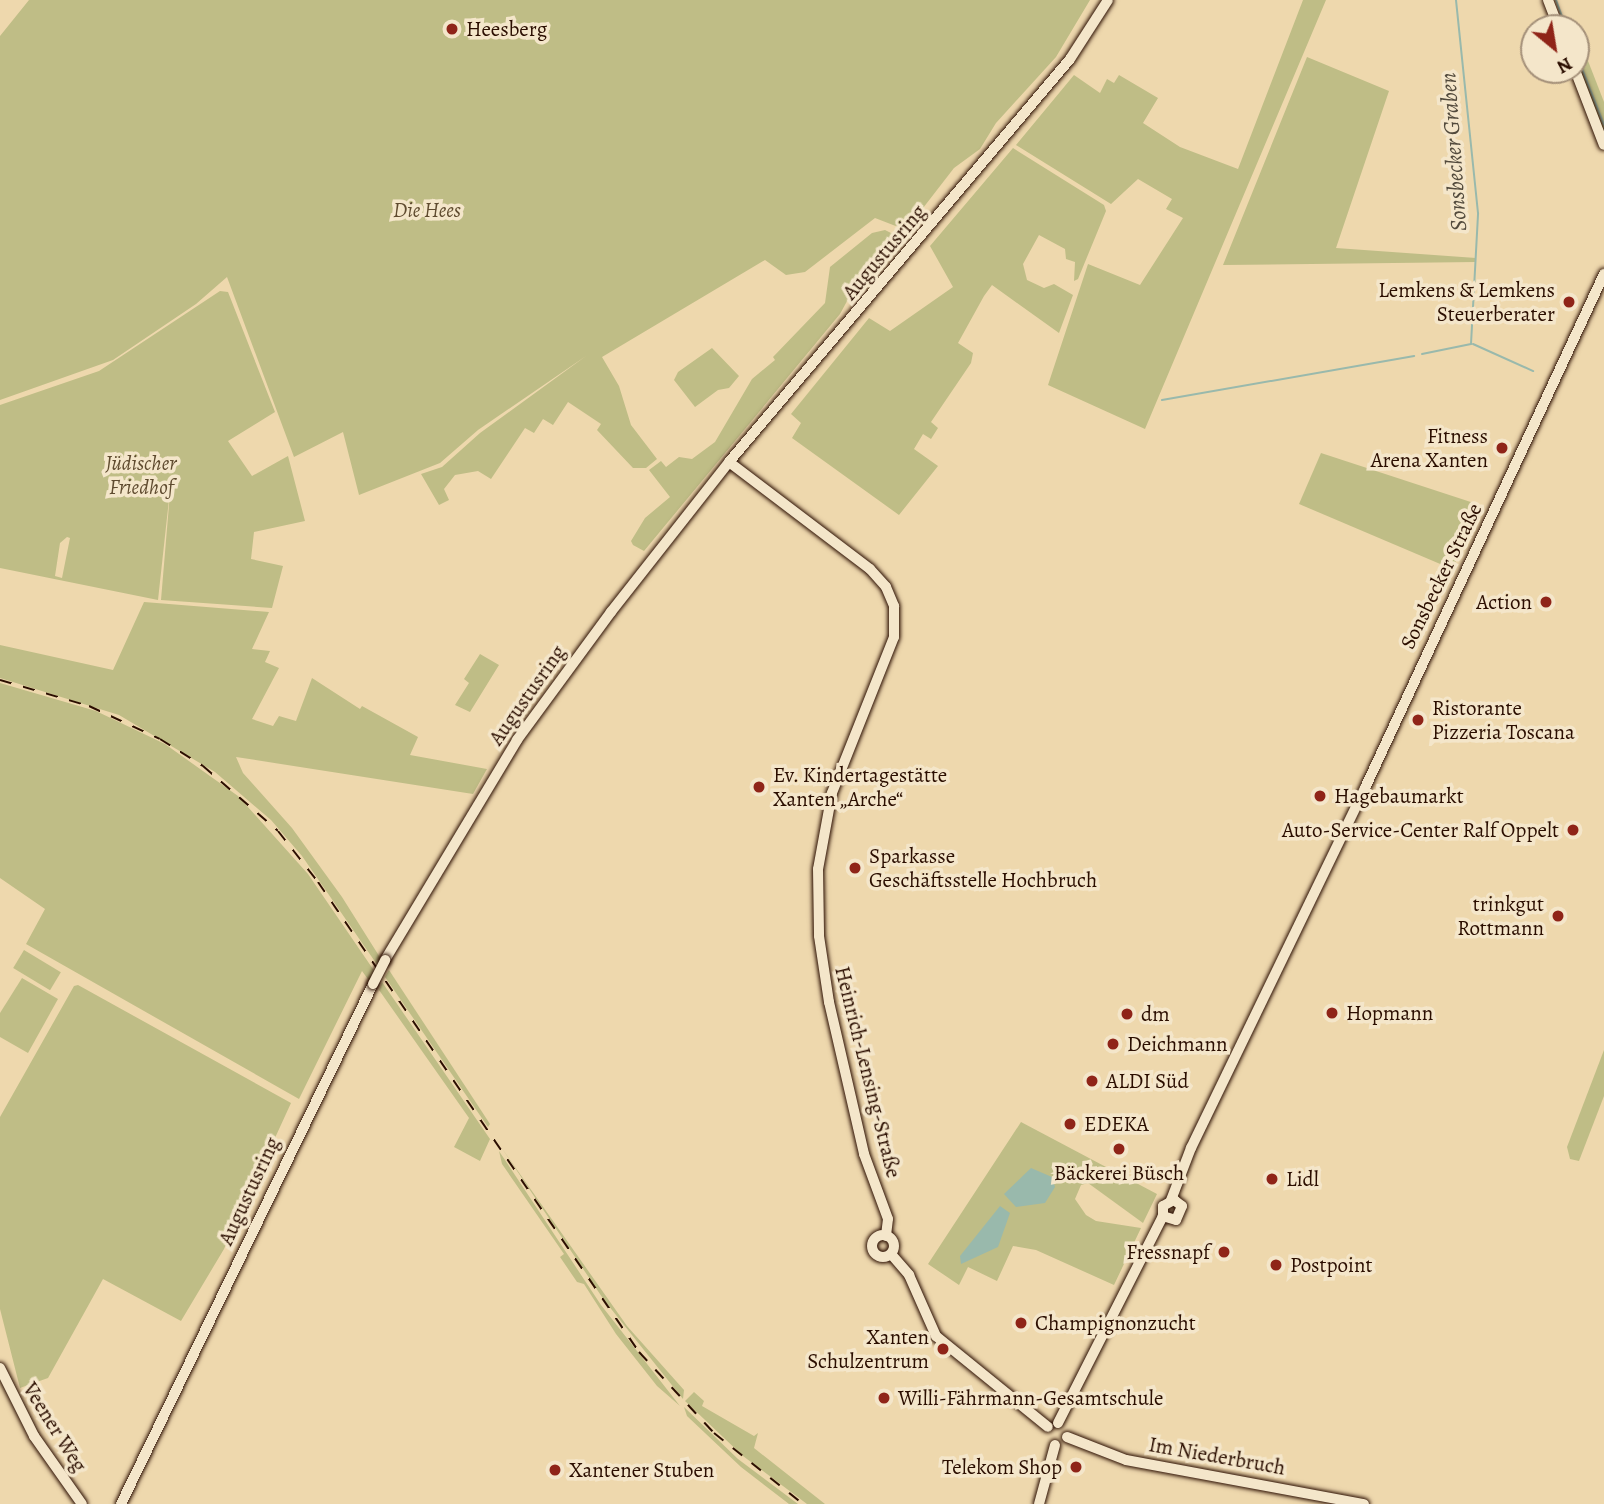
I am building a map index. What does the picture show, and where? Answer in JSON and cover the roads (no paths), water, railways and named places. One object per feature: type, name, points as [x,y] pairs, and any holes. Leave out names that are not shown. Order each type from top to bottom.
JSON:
[{"type":"street","name":"Augustusring","points":[[121,1504],[385,960],[528,722],[729,462],[1070,59],[1108,0]]},
{"type":"street","points":[[1580,84],[1604,145]]},
{"type":"street","name":"Sonsbecker Straße","points":[[1060,1429],[1165,1218],[1163,1206],[1174,1200],[1187,1155],[1350,819],[1604,275]]},
{"type":"street","name":"Heinrich-Lensing-Straße","points":[[729,462],[870,569],[886,587],[894,606],[894,637],[839,772],[822,834],[818,869],[819,936],[829,1002],[864,1154],[888,1219],[886,1236]]},
{"type":"street","name":"Sonsbecker Straße","points":[[1165,1218],[1176,1220],[1182,1214],[1174,1200]]},
{"type":"street","points":[[886,1236],[893,1243],[891,1254],[881,1257],[873,1251],[876,1238],[886,1236]]},
{"type":"street","points":[[891,1254],[909,1275],[936,1336],[1060,1429]]},
{"type":"street","name":"Veener Weg","points":[[0,1368],[34,1436],[82,1504]]},
{"type":"street","points":[[1039,1504],[1060,1429]]},
{"type":"street","points":[[1055,1445],[1047,1438],[1060,1429]]},
{"type":"street","name":"Im Niederbruch","points":[[1060,1429],[1126,1460],[1364,1504]]},
{"type":"waterway","name":"Sonsbecker Graben","points":[[1422,354],[1471,344],[1478,213],[1456,0]]},
{"type":"waterway","points":[[1556,0],[1561,14]]},
{"type":"waterway","points":[[1588,84],[1604,125]]},
{"type":"waterway","name":"Sonsbecker Graben","points":[[1473,344],[1533,371]]},
{"type":"waterway","name":"Sonsbecker Graben","points":[[1162,400],[1414,356]]},
{"type":"railway","points":[[0,680],[89,706],[160,739],[203,766],[278,831],[318,882],[639,1352],[714,1433],[803,1504]]},
{"type":"place","name":"Heesberg","points":[[452,29]]},
{"type":"place","name":"Lemkens & Lemkens Steuerberater","points":[[1569,302]]},
{"type":"place","name":"Fitness Arena Xanten","points":[[1502,448]]},
{"type":"place","name":"Action","points":[[1546,602]]},
{"type":"place","name":"Ristorante Pizzeria Toscana","points":[[1418,720]]},
{"type":"place","name":"Ev. Kindertagestätte Xanten „Arche“","points":[[759,787]]},
{"type":"place","name":"Hagebaumarkt","points":[[1320,796]]},
{"type":"place","name":"Auto-Service-Center Ralf Oppelt","points":[[1573,830]]},
{"type":"place","name":"Sparkasse Geschäftsstelle Hochbruch","points":[[855,868]]},
{"type":"place","name":"trinkgut Rottmann","points":[[1558,916]]},
{"type":"place","name":"Hopmann","points":[[1332,1013]]},
{"type":"place","name":"dm","points":[[1127,1014]]},
{"type":"place","name":"Deichmann","points":[[1113,1044]]},
{"type":"place","name":"ALDI Süd","points":[[1092,1081]]},
{"type":"place","name":"EDEKA","points":[[1070,1124]]},
{"type":"place","name":"Bäckerei Büsch","points":[[1119,1149]]},
{"type":"place","name":"Lidl","points":[[1272,1179]]},
{"type":"place","name":"Fressnapf","points":[[1224,1252]]},
{"type":"place","name":"Postpoint","points":[[1276,1265]]},
{"type":"place","name":"Champignonzucht","points":[[1021,1323]]},
{"type":"place","name":"Xanten Schulzentrum","points":[[943,1349]]},
{"type":"place","name":"Willi-Fährmann-Gesamtschule","points":[[884,1398]]},
{"type":"place","name":"Telekom Shop","points":[[1076,1467]]},
{"type":"place","name":"Xantener Stuben","points":[[555,1470]]},
{"type":"park label","name":"Die Hees","points":[[427,210]]},
{"type":"park label","name":"Jüdischer Friedhof","points":[[141,475]]}]
